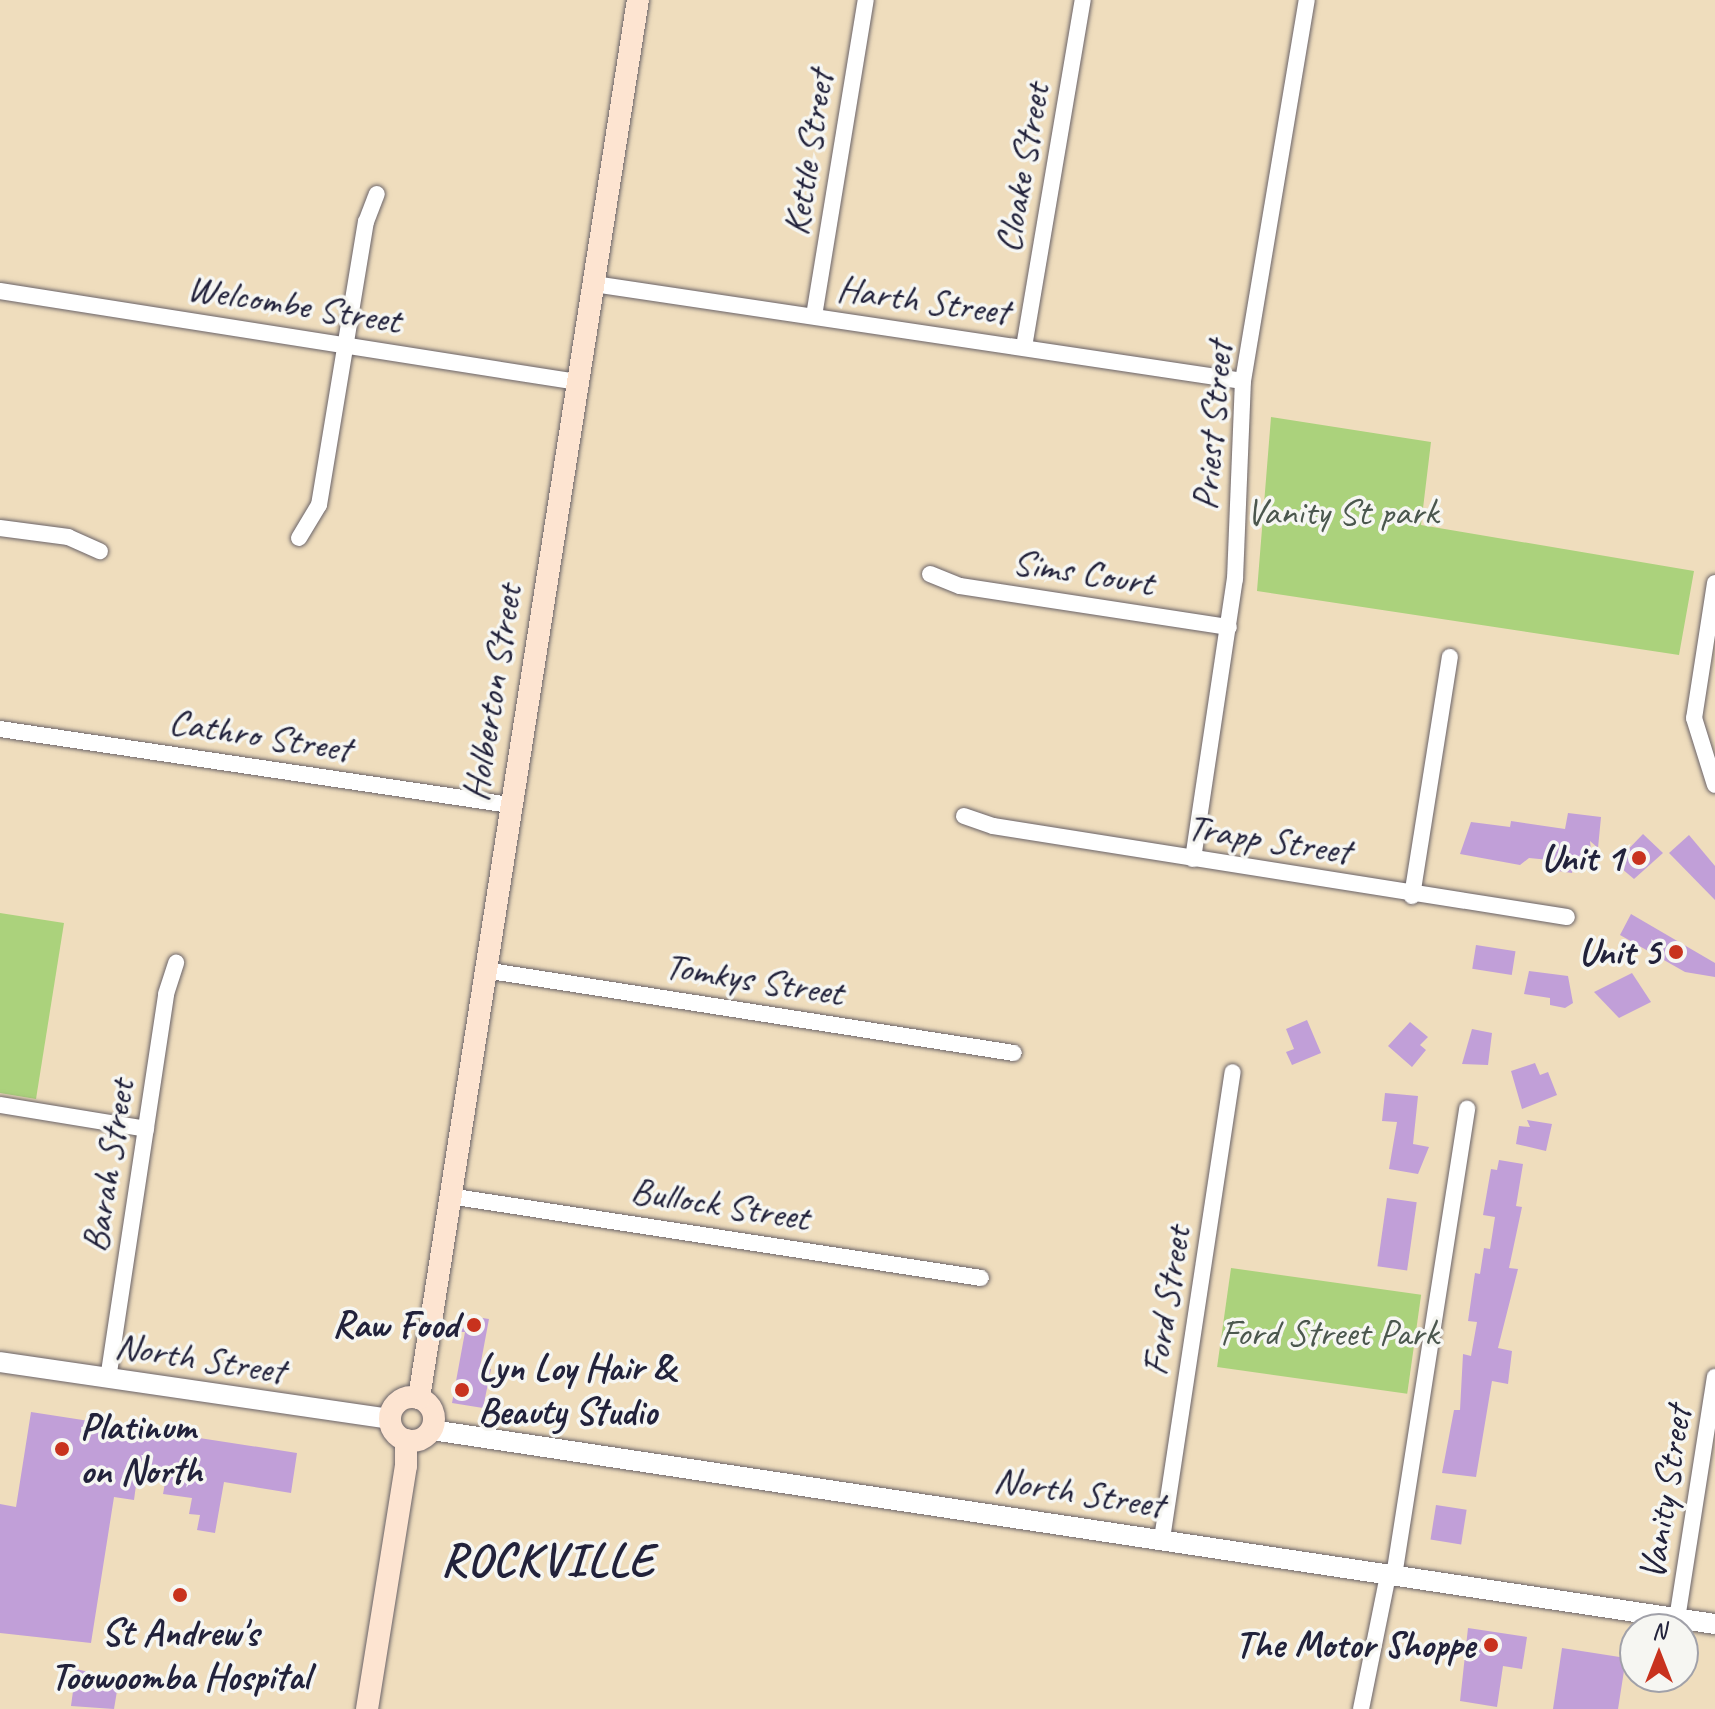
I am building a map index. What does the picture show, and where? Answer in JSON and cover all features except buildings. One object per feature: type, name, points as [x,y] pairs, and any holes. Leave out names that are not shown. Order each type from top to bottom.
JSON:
[{"type":"main road","name":"Holberton Street","points":[[419,1398],[638,0]]},
{"type":"main road","points":[[367,1709],[406,1466],[406,1440],[390,1419],[397,1403],[419,1398],[434,1415],[432,1430],[422,1439],[406,1440]]},
{"type":"street","name":"Kettle Street","points":[[814,316],[866,0]]},
{"type":"street","name":"Cloake Street","points":[[1024,347],[1083,0]]},
{"type":"street","name":"Priest Street","points":[[1193,859],[1229,627],[1243,381],[1307,0]]},
{"type":"street","points":[[299,538],[319,505],[366,222],[377,194]]},
{"type":"street","name":"Harth Street","points":[[594,284],[1243,381]]},
{"type":"street","name":"Welcombe Street","points":[[0,291],[577,382]]},
{"type":"street","points":[[0,528],[68,537],[100,551]]},
{"type":"street","name":"Sims Court","points":[[930,574],[960,586],[1229,627]]},
{"type":"street","points":[[1715,583],[1694,718],[1715,785]]},
{"type":"street","points":[[1412,896],[1450,657]]},
{"type":"street","name":"Cathro Street","points":[[0,729],[510,805]]},
{"type":"street","name":"Trapp Street","points":[[964,816],[993,826],[1412,896],[1567,917]]},
{"type":"street","name":"Barah Street","points":[[108,1379],[166,994],[176,963]]},
{"type":"street","name":"Tomkys Street","points":[[484,970],[1014,1053]]},
{"type":"street","name":"Ford Street","points":[[1162,1539],[1233,1072]]},
{"type":"street","points":[[0,1105],[146,1129]]},
{"type":"street","points":[[1361,1709],[1391,1575],[1467,1109]]},
{"type":"street","name":"Bullock Street","points":[[449,1196],[981,1278]]},
{"type":"street","name":"North Street","points":[[0,1362],[390,1419]]},
{"type":"street","name":"Vanity Street","points":[[1678,1613],[1715,1377]]},
{"type":"street","name":"North Street","points":[[432,1430],[1638,1613]]},
{"type":"green space","name":"Vanity St park","points":[[1271,417],[1431,442],[1421,525],[1694,571],[1679,655],[1257,591]]},
{"type":"green space","points":[[0,913],[64,923],[36,1099],[0,1093]]},
{"type":"green space","name":"Ford Street Park","points":[[1231,1268],[1421,1295],[1407,1394],[1217,1367]]},
{"type":"place","name":"Unit 1","points":[[1639,858]]},
{"type":"place","name":"Unit 5","points":[[1676,952]]},
{"type":"place","name":"Raw Food","points":[[474,1325]]},
{"type":"place","name":"Lyn Loy Hair & Beauty Studio","points":[[462,1390]]},
{"type":"place","name":"Platinum on North","points":[[62,1449]]},
{"type":"place","name":"St Andrew's Toowoomba Hospital","points":[[180,1595]]},
{"type":"place","name":"The Motor Shoppe","points":[[1491,1645]]},
{"type":"district","name":"ROCKVILLE","points":[[548,1560]]}]
